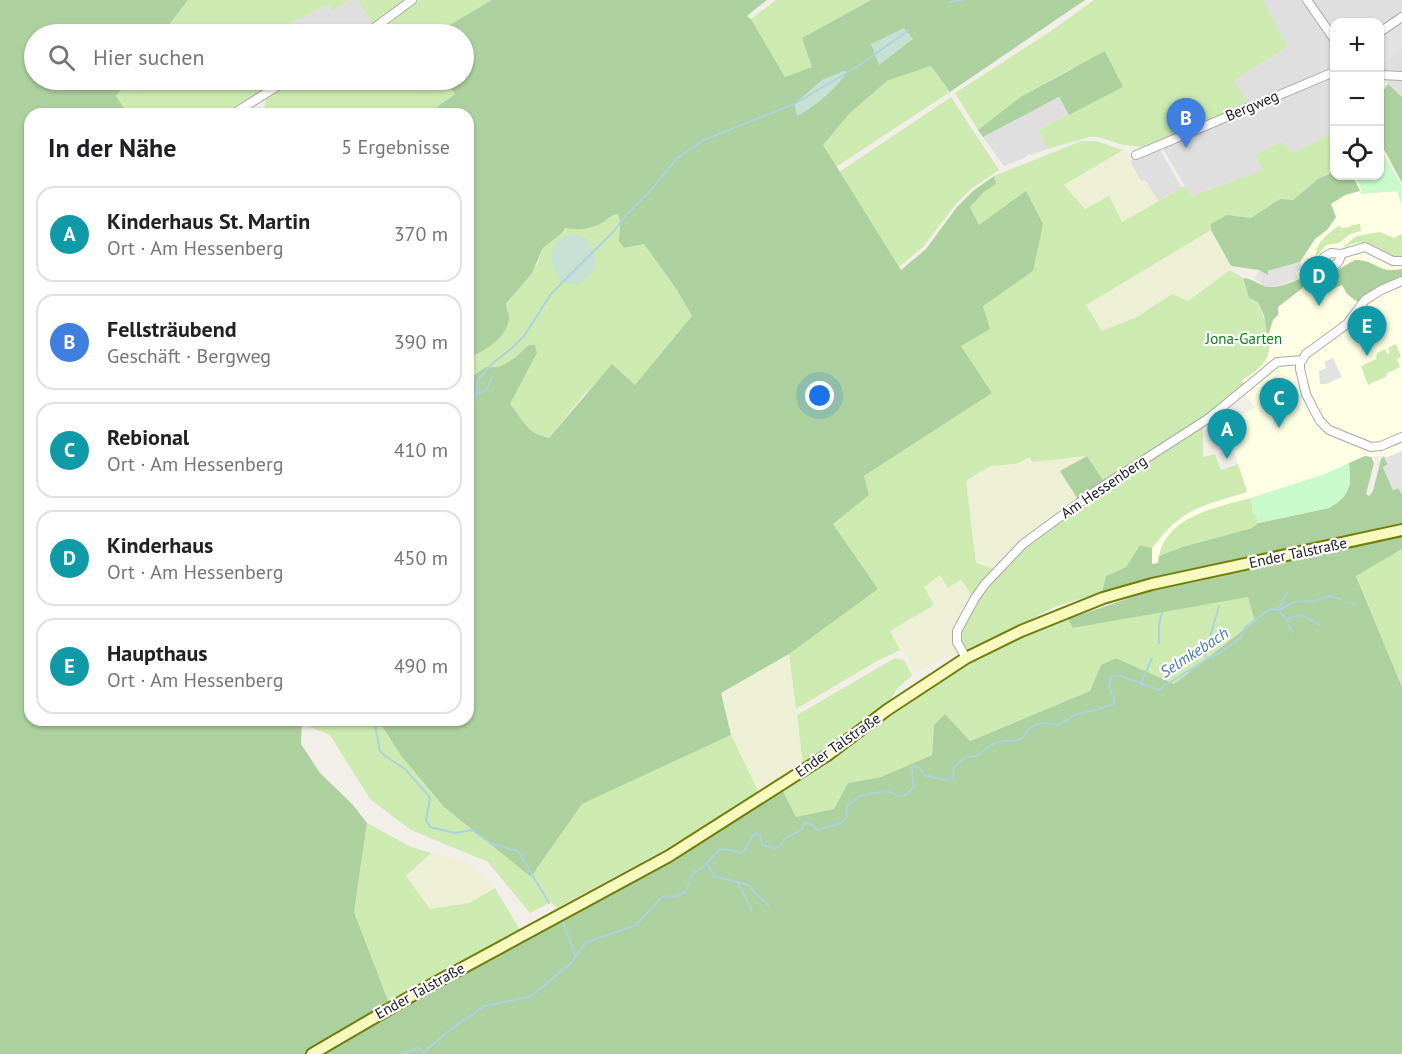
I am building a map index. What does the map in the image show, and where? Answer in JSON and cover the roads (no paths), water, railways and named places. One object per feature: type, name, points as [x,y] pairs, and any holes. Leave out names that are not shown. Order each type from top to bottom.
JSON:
[{"type":"main road","name":"Ender Talstraße","points":[[312,1054],[411,996],[669,856],[829,754],[887,710],[966,658],[1050,618],[1103,598],[1152,584],[1402,530]]},
{"type":"street","points":[[380,24],[412,0]]},
{"type":"street","points":[[1307,0],[1330,32]]},
{"type":"street","points":[[1384,29],[1402,17]]},
{"type":"street","name":"Bergweg","points":[[1136,155],[1330,74]]},
{"type":"street","points":[[1384,75],[1402,76]]},
{"type":"street","points":[[242,108],[270,90]]},
{"type":"street","points":[[1341,254],[1365,247],[1393,261],[1402,261]]},
{"type":"street","points":[[1402,281],[1365,300],[1347,324],[1306,354],[1300,369],[1307,396],[1320,421],[1329,430],[1371,447],[1381,446],[1402,437]]},
{"type":"street","name":"Am Hessenberg","points":[[966,658],[957,642],[957,631],[985,584],[1023,544],[1094,492],[1209,418],[1277,362],[1302,360]]},
{"type":"waterway","points":[[950,2],[962,0]]},
{"type":"waterway","points":[[474,400],[479,378],[524,336],[551,294],[614,231],[677,158],[704,140],[794,104],[855,68],[909,30]]},
{"type":"waterway","points":[[475,394],[486,390],[492,378]]},
{"type":"waterway","points":[[1287,593],[1278,610],[1286,619],[1302,615],[1320,625]]},
{"type":"waterway","name":"Selmkebach","points":[[401,1054],[418,1048],[424,1052],[451,1029],[485,1006],[534,994],[571,963],[585,943],[636,925],[661,898],[683,893],[694,873],[719,850],[727,849],[741,853],[756,833],[760,835],[762,845],[779,847],[784,839],[802,829],[805,822],[818,830],[841,823],[846,818],[847,806],[859,796],[886,791],[904,796],[914,786],[911,768],[914,766],[920,768],[924,775],[946,780],[952,779],[955,766],[966,757],[979,755],[995,743],[1015,741],[1021,739],[1031,727],[1038,724],[1059,725],[1076,714],[1115,703],[1109,686],[1111,677],[1118,675],[1158,690],[1221,652],[1241,637],[1245,627],[1270,609],[1278,610],[1295,602],[1315,601],[1330,596],[1340,599]]},
{"type":"waterway","name":"Selmkebach","points":[[1350,602],[1355,604]]},
{"type":"waterway","points":[[1207,659],[1205,654],[1219,606]]},
{"type":"waterway","points":[[1159,643],[1159,624],[1162,613]]},
{"type":"waterway","points":[[1286,619],[1292,632]]},
{"type":"waterway","points":[[1141,683],[1152,658]]},
{"type":"waterway","points":[[375,726],[380,751],[405,769],[428,795],[430,799],[426,820],[430,827],[455,833],[472,830],[492,844],[518,851],[549,903]]},
{"type":"waterway","points":[[707,863],[714,876],[748,885],[768,905]]},
{"type":"waterway","points":[[738,883],[752,910]]},
{"type":"waterway","points":[[563,922],[575,955]]},
{"type":"place","name":"Fellsträubend","points":[[1186,148]]},
{"type":"place","name":"Kinderhaus","points":[[1319,306]]},
{"type":"place","name":"Haupthaus","points":[[1367,356]]},
{"type":"place","name":"Rebional","points":[[1279,428]]},
{"type":"place","name":"Kinderhaus St. Martin","points":[[1227,459]]},
{"type":"park label","name":"Jona-Garten","points":[[1244,339]]}]
